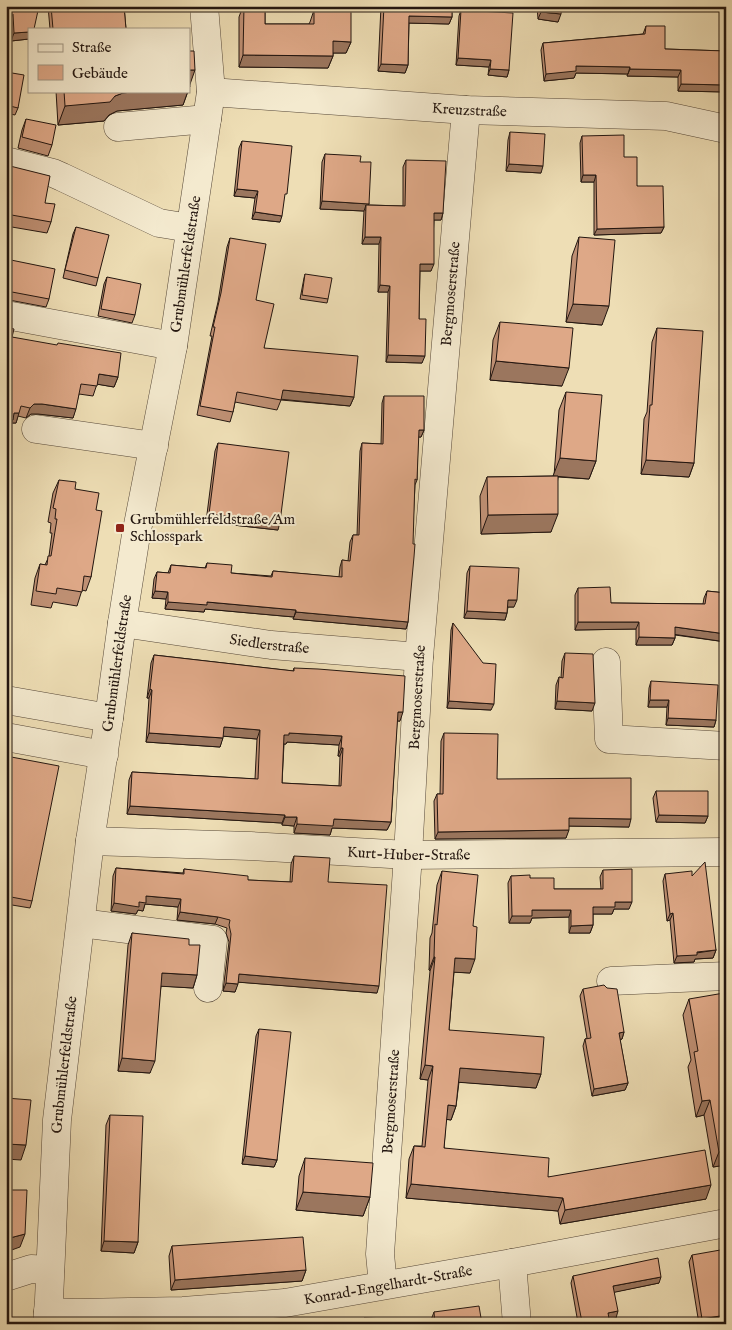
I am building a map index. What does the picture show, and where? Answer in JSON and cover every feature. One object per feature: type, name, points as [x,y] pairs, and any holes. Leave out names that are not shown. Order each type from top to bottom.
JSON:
[{"type":"street","name":"Grubmühlerfeldstraße","points":[[47,1318],[57,1120],[90,842],[136,535],[173,346],[211,92],[204,6]]},
{"type":"street","name":"Kreuzstraße","points":[[211,92],[466,110],[666,116],[726,129]]},
{"type":"street","name":"Bergmoserstraße","points":[[383,1286],[380,1254],[408,855],[419,657],[466,110]]},
{"type":"street","points":[[118,127],[207,119]]},
{"type":"street","points":[[6,162],[53,173],[159,223],[190,228]]},
{"type":"street","points":[[6,315],[173,346]]},
{"type":"street","points":[[36,428],[154,446]]},
{"type":"street","name":"Siedlerstraße","points":[[122,623],[271,645],[419,657]]},
{"type":"street","points":[[606,662],[609,740],[726,746]]},
{"type":"street","points":[[6,700],[109,718]]},
{"type":"street","points":[[6,737],[104,756]]},
{"type":"street","name":"Kurt-Huber-Straße","points":[[90,842],[250,846],[408,855],[726,852]]},
{"type":"street","points":[[80,923],[213,940],[208,988]]},
{"type":"street","points":[[611,981],[726,976]]},
{"type":"street","name":"Konrad-Engelhardt-Straße","points":[[47,1318],[76,1313],[183,1311],[286,1313],[383,1286],[726,1223]]},
{"type":"street","points":[[512,1263],[516,1324]]},
{"type":"street","points":[[6,1277],[31,1269],[50,1270]]},
{"type":"building","points":[[6,6],[39,6],[34,28],[28,28],[28,32],[14,33],[13,14],[6,15]]},
{"type":"building","points":[[51,6],[124,6],[126,28],[53,28]]},
{"type":"building","points":[[244,6],[265,6],[265,24],[314,24],[314,10],[351,11],[351,42],[333,41],[333,56],[243,55]]},
{"type":"building","points":[[384,6],[452,6],[452,17],[409,16],[408,65],[381,64]]},
{"type":"building","points":[[541,6],[562,6],[561,14],[541,12]]},
{"type":"building","points":[[461,10],[513,13],[509,70],[490,69],[491,60],[458,58]]},
{"type":"building","points":[[646,26],[665,26],[665,49],[726,51],[726,85],[681,84],[681,70],[576,66],[576,71],[546,74],[543,43],[645,34]]},
{"type":"building","points":[[190,51],[194,51],[195,70],[190,70]]},
{"type":"building","points":[[6,72],[24,75],[18,108],[6,105]]},
{"type":"building","points":[[64,92],[132,92],[115,96],[110,102],[65,106]]},
{"type":"building","points":[[26,119],[56,125],[52,145],[22,137]]},
{"type":"building","points":[[510,132],[545,134],[543,166],[509,164]]},
{"type":"building","points":[[624,135],[624,157],[637,157],[637,186],[663,186],[664,227],[597,229],[596,175],[583,175],[582,136]]},
{"type":"building","points":[[242,141],[292,146],[287,194],[285,194],[282,216],[255,212],[258,191],[237,189]]},
{"type":"building","points":[[325,154],[361,156],[360,162],[371,162],[369,204],[322,201]]},
{"type":"building","points":[[406,160],[446,161],[443,213],[434,213],[434,264],[420,264],[419,319],[426,319],[425,356],[388,355],[390,286],[380,285],[381,237],[365,237],[366,205],[405,206]]},
{"type":"building","points":[[6,165],[50,176],[45,203],[55,204],[51,222],[6,214]]},
{"type":"building","points":[[76,227],[109,235],[98,278],[65,270]]},
{"type":"building","points":[[579,237],[615,240],[609,306],[573,304]]},
{"type":"building","points":[[230,238],[266,244],[256,300],[274,304],[264,348],[358,356],[354,397],[283,390],[281,400],[237,392],[233,412],[200,406]]},
{"type":"building","points":[[6,259],[55,269],[49,299],[12,292],[6,293]]},
{"type":"building","points":[[305,274],[332,278],[328,299],[302,295]]},
{"type":"building","points":[[107,277],[141,284],[135,315],[101,309]]},
{"type":"building","points":[[500,322],[573,328],[569,368],[496,361]]},
{"type":"building","points":[[6,327],[14,329],[12,337],[121,353],[118,377],[99,374],[97,386],[81,384],[76,409],[34,404],[30,408],[21,406],[19,413],[14,413],[13,420],[6,418]]},
{"type":"building","points":[[657,328],[703,331],[694,463],[646,460]]},
{"type":"building","points":[[566,392],[602,395],[596,461],[560,458]]},
{"type":"building","points":[[384,396],[424,396],[424,430],[419,430],[417,480],[415,479],[413,544],[415,544],[408,622],[207,602],[207,605],[168,602],[168,592],[155,591],[157,572],[170,573],[171,565],[206,568],[207,563],[232,565],[231,573],[272,577],[273,571],[342,577],[342,560],[350,561],[353,535],[359,535],[362,443],[383,444]]},
{"type":"building","points":[[723,427],[726,427],[726,465],[725,465]]},
{"type":"building","points":[[218,443],[289,452],[280,522],[209,514]]},
{"type":"building","points":[[558,476],[558,514],[488,515],[487,477]]},
{"type":"building","points":[[59,480],[76,482],[75,489],[99,493],[96,510],[102,511],[91,577],[84,576],[82,592],[57,588],[56,594],[36,591],[40,564],[47,565],[48,556],[51,556],[57,519],[55,519],[56,509],[53,508]]},
{"type":"building","points":[[470,566],[519,568],[517,600],[508,600],[507,613],[467,611]]},
{"type":"building","points":[[610,587],[611,603],[705,604],[707,591],[726,593],[726,634],[675,627],[675,638],[639,637],[639,622],[578,622],[578,588]]},
{"type":"building","points":[[453,623],[483,663],[496,664],[494,704],[449,701]]},
{"type":"building","points":[[565,653],[593,654],[595,703],[557,701],[559,677],[563,678]]},
{"type":"building","points":[[154,655],[294,671],[294,668],[318,669],[405,676],[403,712],[398,712],[391,822],[334,819],[333,826],[297,824],[297,817],[285,817],[285,815],[130,806],[132,772],[258,779],[260,730],[224,727],[223,738],[149,733],[152,690],[150,689]],"holes":[[[289,733],[342,736],[341,786],[282,783],[284,735],[289,735]]]},
{"type":"building","points":[[651,681],[718,685],[716,720],[668,718],[669,700],[650,700]]},
{"type":"building","points":[[444,733],[498,734],[497,779],[631,778],[631,819],[569,818],[569,830],[438,832],[437,794],[443,794]]},
{"type":"building","points":[[6,756],[59,766],[32,901],[6,896]]},
{"type":"building","points":[[656,791],[708,791],[708,816],[659,815]]},
{"type":"building","points":[[294,856],[330,858],[328,882],[387,885],[379,986],[239,974],[238,984],[226,983],[231,934],[230,920],[180,912],[181,899],[146,896],[146,903],[139,902],[139,907],[114,903],[116,868],[184,874],[184,869],[248,876],[248,880],[292,882]]},
{"type":"building","points":[[705,862],[716,950],[697,952],[697,955],[677,956],[673,913],[670,914],[665,874],[692,871],[692,876]]},
{"type":"building","points":[[632,869],[632,902],[615,902],[615,907],[593,907],[593,925],[571,926],[571,910],[532,910],[532,916],[512,916],[511,876],[530,875],[530,878],[554,878],[554,889],[603,889],[603,870]]},
{"type":"building","points":[[442,871],[478,875],[473,926],[477,927],[475,959],[455,958],[449,1030],[544,1037],[541,1074],[460,1068],[456,1106],[448,1105],[444,1148],[549,1158],[548,1177],[705,1150],[711,1185],[565,1210],[563,1198],[411,1184],[414,1146],[425,1147],[433,1066],[425,1065],[435,957],[435,924],[437,925]]},
{"type":"building","points":[[132,933],[189,939],[189,945],[200,945],[197,975],[162,973],[155,1061],[122,1058]]},
{"type":"building","points":[[604,985],[607,988],[617,989],[624,1032],[619,1033],[628,1083],[594,1089],[585,1039],[591,1038],[583,989]]},
{"type":"building","points":[[724,993],[726,1005],[726,1151],[719,1152],[710,1100],[702,1101],[694,1052],[698,1051],[689,999]]},
{"type":"building","points":[[259,1029],[291,1032],[277,1160],[245,1156]]},
{"type":"building","points":[[6,1098],[31,1100],[26,1145],[6,1144]]},
{"type":"building","points":[[110,1115],[143,1116],[138,1242],[104,1241]]},
{"type":"building","points":[[305,1158],[373,1163],[370,1197],[303,1192]]},
{"type":"building","points":[[6,1190],[27,1190],[25,1234],[6,1239]]},
{"type":"building","points":[[303,1237],[306,1270],[175,1280],[172,1246]]},
{"type":"building","points":[[726,1249],[726,1315],[702,1319],[692,1255]]},
{"type":"building","points":[[658,1258],[661,1277],[613,1286],[618,1311],[608,1313],[610,1324],[574,1324],[582,1322],[573,1276]]},
{"type":"building","points":[[479,1306],[482,1324],[435,1324],[434,1312]]},
{"type":"building","points":[[364,1318],[388,1319],[387,1324],[363,1324]]},
{"type":"place","name":"Grubmühlerfeldstraße/Am Schlosspark","points":[[120,528]]}]
